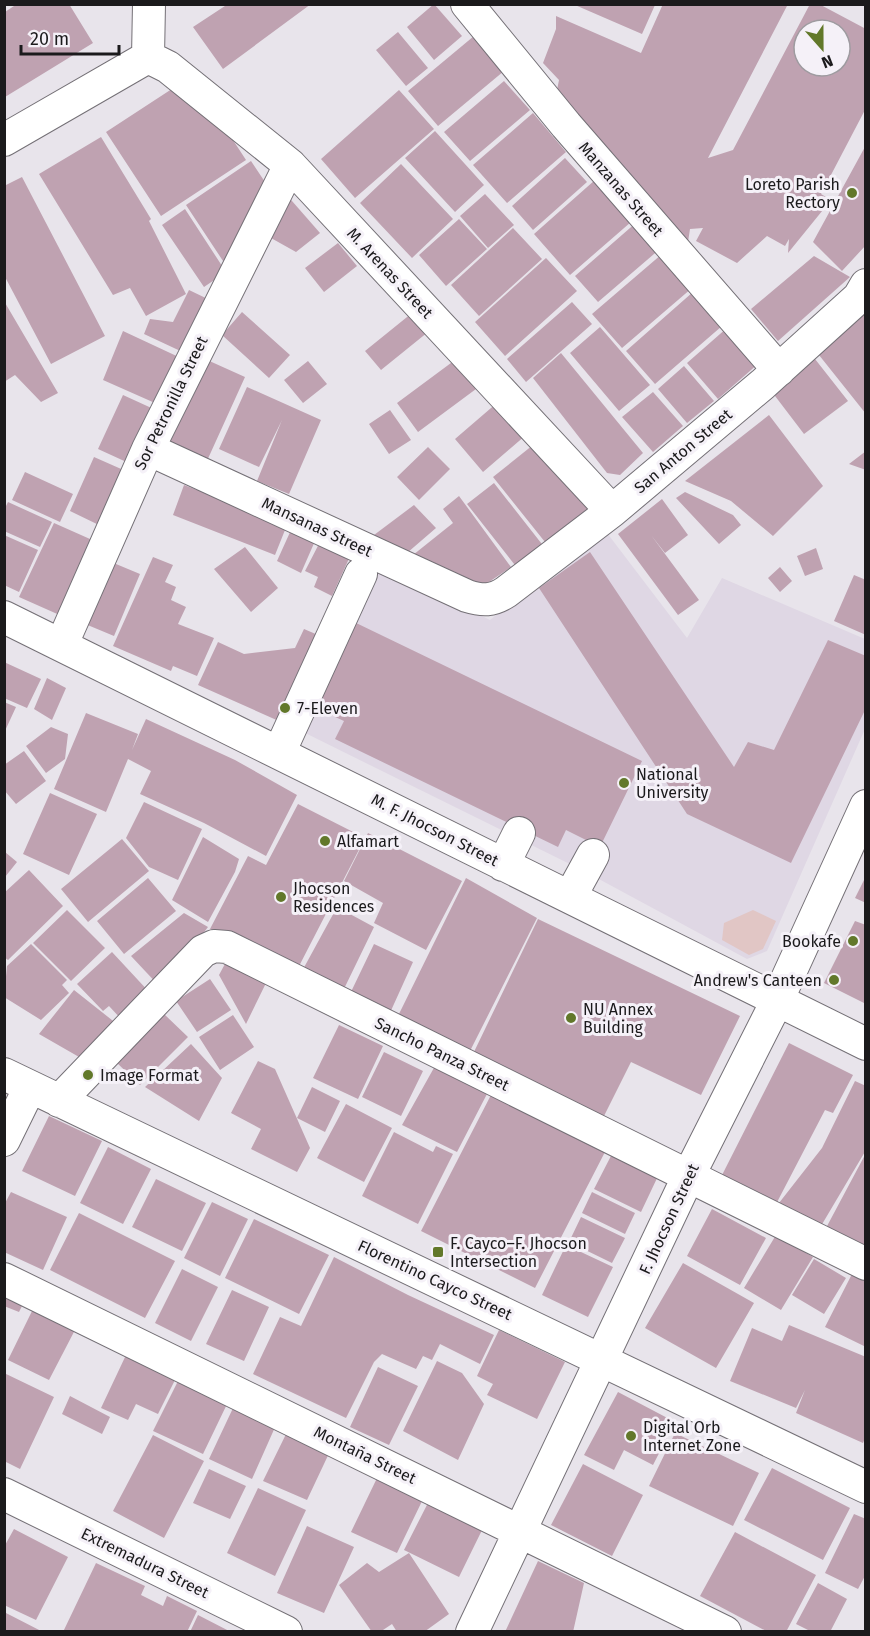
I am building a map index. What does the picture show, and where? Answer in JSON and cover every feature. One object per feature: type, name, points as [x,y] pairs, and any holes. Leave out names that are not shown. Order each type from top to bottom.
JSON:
[{"type":"street","points":[[4,140],[148,57],[149,4]]},
{"type":"street","name":"Manzanas Street","points":[[467,4],[566,125],[779,370]]},
{"type":"street","name":"M. Arenas Street","points":[[148,57],[168,68],[290,165],[612,511]]},
{"type":"street","name":"Sor Petronilla Street","points":[[62,644],[147,449],[290,165]]},
{"type":"street","name":"San Anton Street","points":[[487,600],[506,592],[612,511],[779,370],[859,297],[866,285]]},
{"type":"street","name":"Mansanas Street","points":[[147,449],[467,596],[487,600]]},
{"type":"street","points":[[279,753],[361,574]]},
{"type":"street","name":"M. F. Jhocson Street","points":[[4,617],[866,1044]]},
{"type":"street","name":"F. Jhocson Street","points":[[472,1632],[688,1177],[777,1001],[863,817]]},
{"type":"street","points":[[503,865],[519,833]]},
{"type":"street","points":[[570,897],[593,855]]},
{"type":"street","name":"Sancho Panza Street","points":[[59,1101],[203,951],[214,946],[227,947],[866,1264]]},
{"type":"street","points":[[4,1140],[17,1080]]},
{"type":"street","name":"Florentino Cayco Street","points":[[17,1080],[866,1487]]},
{"type":"street","name":"Montaña Street","points":[[4,1279],[725,1632]]},
{"type":"street","name":"Extremadura Street","points":[[4,1494],[286,1632]]},
{"type":"shaded area","name":"National University","points":[[604,529],[687,638],[722,578],[865,639],[865,729],[767,951],[747,959],[584,871],[283,722],[360,557],[490,620]]},
{"type":"shaded area","points":[[753,910],[776,921],[763,949],[749,955],[722,940],[724,923]]},
{"type":"building","points":[[17,4],[69,4],[93,43],[5,97],[5,12]]},
{"type":"building","points":[[228,4],[311,4],[223,69],[193,27]]},
{"type":"building","points":[[434,4],[462,36],[434,60],[407,27]]},
{"type":"building","points":[[663,4],[788,4],[708,158],[733,150],[792,38],[792,78],[852,78],[852,22],[866,29],[866,108],[821,194],[831,200],[788,253],[789,239],[785,246],[767,236],[737,263],[696,241],[703,228],[690,229],[688,242],[557,90],[559,80],[543,63],[556,29],[556,16],[641,53]]},
{"type":"building","points":[[810,4],[819,4],[845,18],[803,18]]},
{"type":"building","points":[[575,5],[655,5],[642,34]]},
{"type":"building","points":[[398,32],[428,68],[406,86],[376,50]]},
{"type":"building","points":[[474,36],[504,71],[438,126],[408,91]]},
{"type":"building","points":[[504,81],[530,110],[470,161],[444,132]]},
{"type":"building","points":[[181,83],[214,111],[246,160],[161,216],[106,132]]},
{"type":"building","points":[[399,90],[434,129],[355,198],[321,159]]},
{"type":"building","points":[[533,113],[566,152],[507,203],[473,165]]},
{"type":"building","points":[[435,131],[484,185],[455,212],[405,158]]},
{"type":"building","points":[[101,137],[151,219],[149,221],[186,294],[146,316],[130,288],[113,295],[39,174]]},
{"type":"building","name":"Loreto Parish Rectory","points":[[866,145],[866,245],[842,271],[813,242]]},
{"type":"building","points":[[565,158],[587,182],[533,230],[512,206]]},
{"type":"building","points":[[251,161],[265,182],[225,264],[186,205]]},
{"type":"building","points":[[401,164],[453,219],[412,258],[360,203]]},
{"type":"building","points":[[22,177],[105,336],[51,364],[4,275],[4,186]]},
{"type":"building","points":[[595,180],[631,222],[570,275],[534,234]]},
{"type":"building","points":[[285,193],[320,233],[296,252],[271,238]]},
{"type":"building","points":[[485,194],[514,225],[488,248],[460,216]]},
{"type":"building","points":[[185,209],[226,272],[204,287],[162,225]]},
{"type":"building","points":[[459,219],[487,249],[446,286],[419,255]]},
{"type":"building","points":[[638,221],[661,248],[598,302],[575,276]]},
{"type":"building","points":[[513,228],[542,259],[479,316],[451,285]]},
{"type":"building","points":[[338,243],[357,266],[324,292],[305,268]]},
{"type":"building","points":[[662,254],[692,288],[622,348],[592,314]]},
{"type":"building","points":[[814,256],[850,277],[778,341],[751,309]]},
{"type":"building","points":[[546,258],[577,291],[505,356],[475,322]]},
{"type":"building","points":[[189,290],[214,302],[189,355],[144,334],[150,319],[173,322]]},
{"type":"building","points":[[693,292],[722,326],[655,384],[626,351]]},
{"type":"building","points":[[4,301],[58,393],[41,402],[15,375],[4,382]]},
{"type":"building","points":[[572,302],[592,324],[526,382],[507,359]]},
{"type":"building","points":[[866,310],[866,414],[819,355]]},
{"type":"building","points":[[242,312],[290,355],[269,378],[222,335]]},
{"type":"building","points":[[412,313],[428,332],[381,370],[365,351]]},
{"type":"building","points":[[600,327],[650,385],[619,411],[570,353]]},
{"type":"building","points":[[728,327],[759,363],[718,399],[687,363]]},
{"type":"building","points":[[123,331],[183,359],[164,407],[103,380]]},
{"type":"building","points":[[561,353],[643,453],[620,475],[607,473],[533,378]]},
{"type":"building","points":[[205,359],[245,377],[206,463],[166,446]]},
{"type":"building","points":[[815,359],[848,401],[804,434],[772,392]]},
{"type":"building","points":[[455,360],[476,389],[418,432],[397,403]]},
{"type":"building","points":[[308,361],[327,384],[303,403],[284,380]]},
{"type":"building","points":[[684,366],[714,401],[687,423],[658,389]]},
{"type":"building","points":[[247,387],[321,420],[289,494],[257,481],[282,420],[259,467],[219,449]]},
{"type":"building","points":[[653,392],[683,426],[653,452],[622,417]]},
{"type":"building","points":[[123,395],[158,411],[133,465],[98,449]]},
{"type":"building","points":[[498,402],[526,435],[483,472],[455,439]]},
{"type":"building","points":[[390,410],[411,440],[389,454],[369,424]]},
{"type":"building","points":[[769,415],[823,486],[773,536],[731,501],[685,481]]},
{"type":"building","points":[[538,441],[594,510],[549,547],[493,477]]},
{"type":"building","points":[[428,447],[450,469],[419,500],[397,477]]},
{"type":"building","points":[[866,451],[866,470],[849,464]]},
{"type":"building","points":[[94,457],[128,472],[103,527],[70,511]]},
{"type":"building","points":[[25,472],[73,494],[60,522],[12,500]]},
{"type":"building","points":[[494,483],[545,548],[518,569],[467,504]]},
{"type":"building","points":[[184,485],[197,490],[199,485],[289,520],[275,555],[173,515]]},
{"type":"building","points":[[685,492],[733,515],[741,525],[719,544],[676,498]]},
{"type":"building","points":[[459,496],[511,567],[483,586],[413,555],[453,523],[443,509]]},
{"type":"building","points":[[662,499],[688,535],[665,553],[651,535],[699,600],[678,615],[618,534]]},
{"type":"building","points":[[8,502],[52,522],[40,547],[4,531],[4,510]]},
{"type":"building","points":[[414,505],[436,528],[407,553],[374,535]]},
{"type":"building","points":[[54,523],[99,543],[64,617],[19,597]]},
{"type":"building","points":[[291,530],[315,541],[301,573],[277,561]]},
{"type":"building","points":[[4,535],[38,550],[19,592],[4,585]]},
{"type":"building","points":[[322,538],[352,552],[332,596],[314,587],[318,577],[305,571]]},
{"type":"building","points":[[245,547],[278,588],[251,612],[214,569]]},
{"type":"building","points":[[816,548],[823,569],[805,576],[797,556]]},
{"type":"building","points":[[590,552],[734,767],[748,742],[774,750],[828,640],[866,656],[866,708],[791,863],[687,814],[539,588]]},
{"type":"building","points":[[153,557],[173,565],[165,582],[176,587],[171,600],[186,607],[178,624],[214,638],[197,676],[173,666],[171,671],[113,646]]},
{"type":"building","points":[[104,559],[140,574],[114,636],[78,621]]},
{"type":"building","points":[[780,567],[792,581],[780,592],[768,578]]},
{"type":"building","points":[[854,575],[866,580],[866,635],[834,621]]},
{"type":"building","points":[[352,621],[642,761],[600,847],[566,830],[558,847],[335,739],[344,721],[311,706]]},
{"type":"building","points":[[304,629],[318,635],[281,722],[198,685],[218,642],[244,654],[295,648]]},
{"type":"building","points":[[4,662],[41,679],[27,708],[4,698]]},
{"type":"building","points":[[47,678],[66,688],[52,720],[34,709]]},
{"type":"building","points":[[4,702],[16,707],[4,733]]},
{"type":"building","points":[[86,713],[138,734],[132,750],[146,719],[235,760],[297,795],[266,856],[204,823],[140,794],[151,771],[128,759],[106,812],[54,789]]},
{"type":"building","points":[[51,727],[68,734],[65,759],[46,773],[26,746]]},
{"type":"building","points":[[24,751],[46,781],[16,804],[4,790],[4,765]]},
{"type":"building","points":[[50,793],[97,814],[69,875],[23,854]]},
{"type":"building","points":[[144,802],[202,829],[178,880],[149,867],[126,838]]},
{"type":"building","name":"Jhocson Residences","points":[[298,804],[365,838],[296,972],[210,929],[248,856],[266,865]]},
{"type":"building","points":[[368,833],[462,881],[426,950],[374,923],[383,903],[344,881]]},
{"type":"building","points":[[203,837],[239,859],[235,872],[208,922],[172,900]]},
{"type":"building","points":[[122,839],[149,871],[88,922],[61,889]]},
{"type":"building","points":[[5,852],[17,862],[5,877]]},
{"type":"building","points":[[29,870],[63,906],[8,960],[4,957],[4,893]]},
{"type":"building","points":[[866,876],[866,903],[855,898]]},
{"type":"building","points":[[148,878],[176,911],[124,954],[97,921]]},
{"type":"building","points":[[466,878],[537,918],[469,1053],[397,1018]]},
{"type":"building","points":[[337,907],[374,927],[342,993],[301,973]]},
{"type":"building","points":[[67,910],[105,948],[71,981],[33,943]]},
{"type":"building","points":[[184,913],[208,927],[161,988],[131,956]]},
{"type":"building","name":"NU Annex Building","points":[[538,919],[740,1016],[701,1095],[631,1062],[604,1116],[473,1054]]},
{"type":"building","points":[[855,921],[866,925],[866,1004],[824,983]]},
{"type":"building","points":[[31,944],[67,980],[62,985],[69,993],[41,1020],[4,997],[7,966]]},
{"type":"building","points":[[374,944],[413,962],[389,1015],[349,996]]},
{"type":"building","points":[[112,952],[151,994],[122,1020],[109,1006],[103,1011],[77,984]]},
{"type":"building","points":[[226,962],[267,981],[246,1024],[219,975]]},
{"type":"building","points":[[210,979],[231,1010],[197,1032],[176,1001]]},
{"type":"building","points":[[74,990],[122,1028],[93,1065],[39,1034]]},
{"type":"building","points":[[164,1014],[188,1037],[140,1085],[116,1062]]},
{"type":"building","points":[[233,1015],[254,1047],[220,1070],[199,1037]]},
{"type":"building","points":[[339,1025],[383,1046],[358,1099],[313,1078]]},
{"type":"building","points":[[789,1043],[853,1075],[833,1113],[825,1110],[774,1208],[719,1181]]},
{"type":"building","points":[[191,1044],[222,1078],[199,1121],[145,1087]]},
{"type":"building","points":[[384,1052],[423,1071],[401,1116],[362,1097]]},
{"type":"building","points":[[258,1061],[275,1069],[310,1148],[297,1172],[251,1149],[261,1129],[231,1113]]},
{"type":"building","points":[[435,1066],[488,1092],[457,1152],[402,1125]]},
{"type":"building","points":[[855,1081],[866,1086],[866,1150],[821,1226],[779,1203],[822,1148]]},
{"type":"building","points":[[312,1087],[340,1101],[325,1132],[297,1118]]},
{"type":"building","points":[[492,1093],[606,1150],[535,1288],[421,1231]]},
{"type":"building","points":[[346,1104],[392,1128],[364,1182],[317,1158]]},
{"type":"building","points":[[49,1116],[102,1141],[75,1196],[22,1171]]},
{"type":"building","points":[[394,1132],[433,1152],[436,1146],[453,1154],[418,1224],[362,1196]]},
{"type":"building","points":[[108,1147],[151,1169],[123,1224],[80,1203]]},
{"type":"building","points":[[613,1152],[659,1174],[641,1212],[594,1189]]},
{"type":"building","points":[[866,1153],[866,1248],[826,1228]]},
{"type":"building","points":[[156,1179],[206,1203],[182,1251],[132,1227]]},
{"type":"building","points":[[11,1192],[67,1217],[43,1270],[4,1252],[4,1205]]},
{"type":"building","points":[[592,1192],[635,1213],[625,1234],[582,1213]]},
{"type":"building","points":[[212,1202],[248,1219],[220,1276],[184,1258]]},
{"type":"building","points":[[712,1209],[766,1238],[740,1285],[687,1256]]},
{"type":"building","points":[[79,1213],[175,1261],[145,1318],[50,1270]]},
{"type":"building","points":[[581,1217],[625,1238],[612,1263],[569,1242]]},
{"type":"building","points":[[254,1219],[329,1255],[299,1314],[225,1278]]},
{"type":"building","points":[[776,1235],[813,1257],[781,1310],[744,1288]]},
{"type":"building","points":[[566,1245],[613,1267],[588,1317],[542,1295]]},
{"type":"building","points":[[334,1257],[494,1335],[480,1364],[440,1344],[432,1360],[423,1356],[416,1369],[382,1354],[374,1362],[346,1418],[253,1374],[280,1317],[301,1326]]},
{"type":"building","points":[[814,1259],[846,1278],[824,1314],[792,1295]]},
{"type":"building","points":[[683,1263],[754,1303],[716,1368],[645,1328]]},
{"type":"building","points":[[182,1269],[218,1287],[191,1341],[155,1323]]},
{"type":"building","points":[[852,1274],[866,1280],[866,1347],[825,1327]]},
{"type":"building","points":[[4,1287],[27,1296],[19,1312],[4,1306]]},
{"type":"building","points":[[232,1290],[269,1307],[244,1361],[206,1344]]},
{"type":"building","points":[[34,1307],[76,1328],[49,1380],[8,1360]]},
{"type":"building","points":[[789,1325],[866,1357],[866,1436],[863,1443],[796,1413],[805,1390],[796,1408],[730,1381],[752,1328],[782,1341]]},
{"type":"building","points":[[499,1330],[565,1362],[537,1419],[487,1395],[493,1384],[477,1376]]},
{"type":"building","points":[[126,1355],[176,1378],[158,1414],[136,1404],[128,1420],[101,1408]]},
{"type":"building","points":[[437,1361],[462,1373],[484,1404],[458,1460],[403,1431]]},
{"type":"building","points":[[378,1367],[418,1386],[389,1445],[350,1427]]},
{"type":"building","points":[[4,1373],[54,1397],[20,1469],[4,1461]]},
{"type":"building","points":[[179,1379],[228,1402],[203,1454],[153,1431]]},
{"type":"building","name":"Digital Orb Internet Zone","points":[[618,1392],[675,1422],[653,1465],[624,1450],[614,1470],[584,1455]]},
{"type":"building","points":[[70,1396],[110,1417],[102,1434],[62,1414]]},
{"type":"building","points":[[234,1406],[276,1425],[252,1479],[209,1459]]},
{"type":"building","points":[[289,1428],[332,1447],[307,1500],[263,1481]]},
{"type":"building","points":[[675,1433],[759,1473],[733,1526],[649,1486]]},
{"type":"building","points":[[153,1435],[204,1461],[164,1538],[113,1511]]},
{"type":"building","points":[[583,1464],[643,1495],[612,1556],[551,1525]]},
{"type":"building","points":[[772,1468],[850,1508],[823,1560],[744,1520]]},
{"type":"building","points":[[209,1469],[246,1486],[230,1519],[193,1503]]},
{"type":"building","points":[[378,1476],[424,1497],[397,1553],[351,1532]]},
{"type":"building","points":[[258,1488],[306,1510],[275,1576],[227,1553]]},
{"type":"building","points":[[430,1499],[484,1526],[459,1577],[404,1550]]},
{"type":"building","points":[[854,1514],[866,1519],[866,1574],[858,1589],[825,1573]]},
{"type":"building","points":[[307,1526],[354,1547],[324,1613],[277,1593]]},
{"type":"building","points":[[14,1529],[68,1557],[36,1620],[4,1605],[4,1547]]},
{"type":"building","points":[[735,1532],[816,1575],[786,1632],[768,1632],[700,1596]]},
{"type":"building","points":[[409,1553],[449,1614],[424,1632],[397,1632],[392,1624],[380,1632],[372,1632],[339,1585],[367,1563],[379,1572]]},
{"type":"building","points":[[538,1561],[584,1583],[573,1632],[505,1632]]},
{"type":"building","points":[[96,1563],[145,1586],[141,1595],[163,1606],[167,1596],[197,1611],[187,1632],[63,1632]]},
{"type":"building","points":[[818,1583],[847,1599],[830,1632],[812,1632],[796,1624]]},
{"type":"building","points":[[6,1613],[43,1632],[4,1632]]},
{"type":"building","points":[[198,1615],[231,1632],[190,1632]]},
{"type":"place","name":"Loreto Parish Rectory","points":[[852,193]]},
{"type":"place","name":"7-Eleven","points":[[285,708]]},
{"type":"place","name":"National University","points":[[624,783]]},
{"type":"place","name":"Alfamart","points":[[325,841]]},
{"type":"place","name":"Jhocson Residences","points":[[281,897]]},
{"type":"place","name":"Bookafe","points":[[853,941]]},
{"type":"place","name":"Andrew's Canteen","points":[[834,980]]},
{"type":"place","name":"NU Annex Building","points":[[571,1018]]},
{"type":"place","name":"Image Format","points":[[88,1075]]},
{"type":"place","name":"F. Cayco–F. Jhocson Intersection","points":[[438,1252]]},
{"type":"place","name":"Digital Orb Internet Zone","points":[[631,1436]]}]
